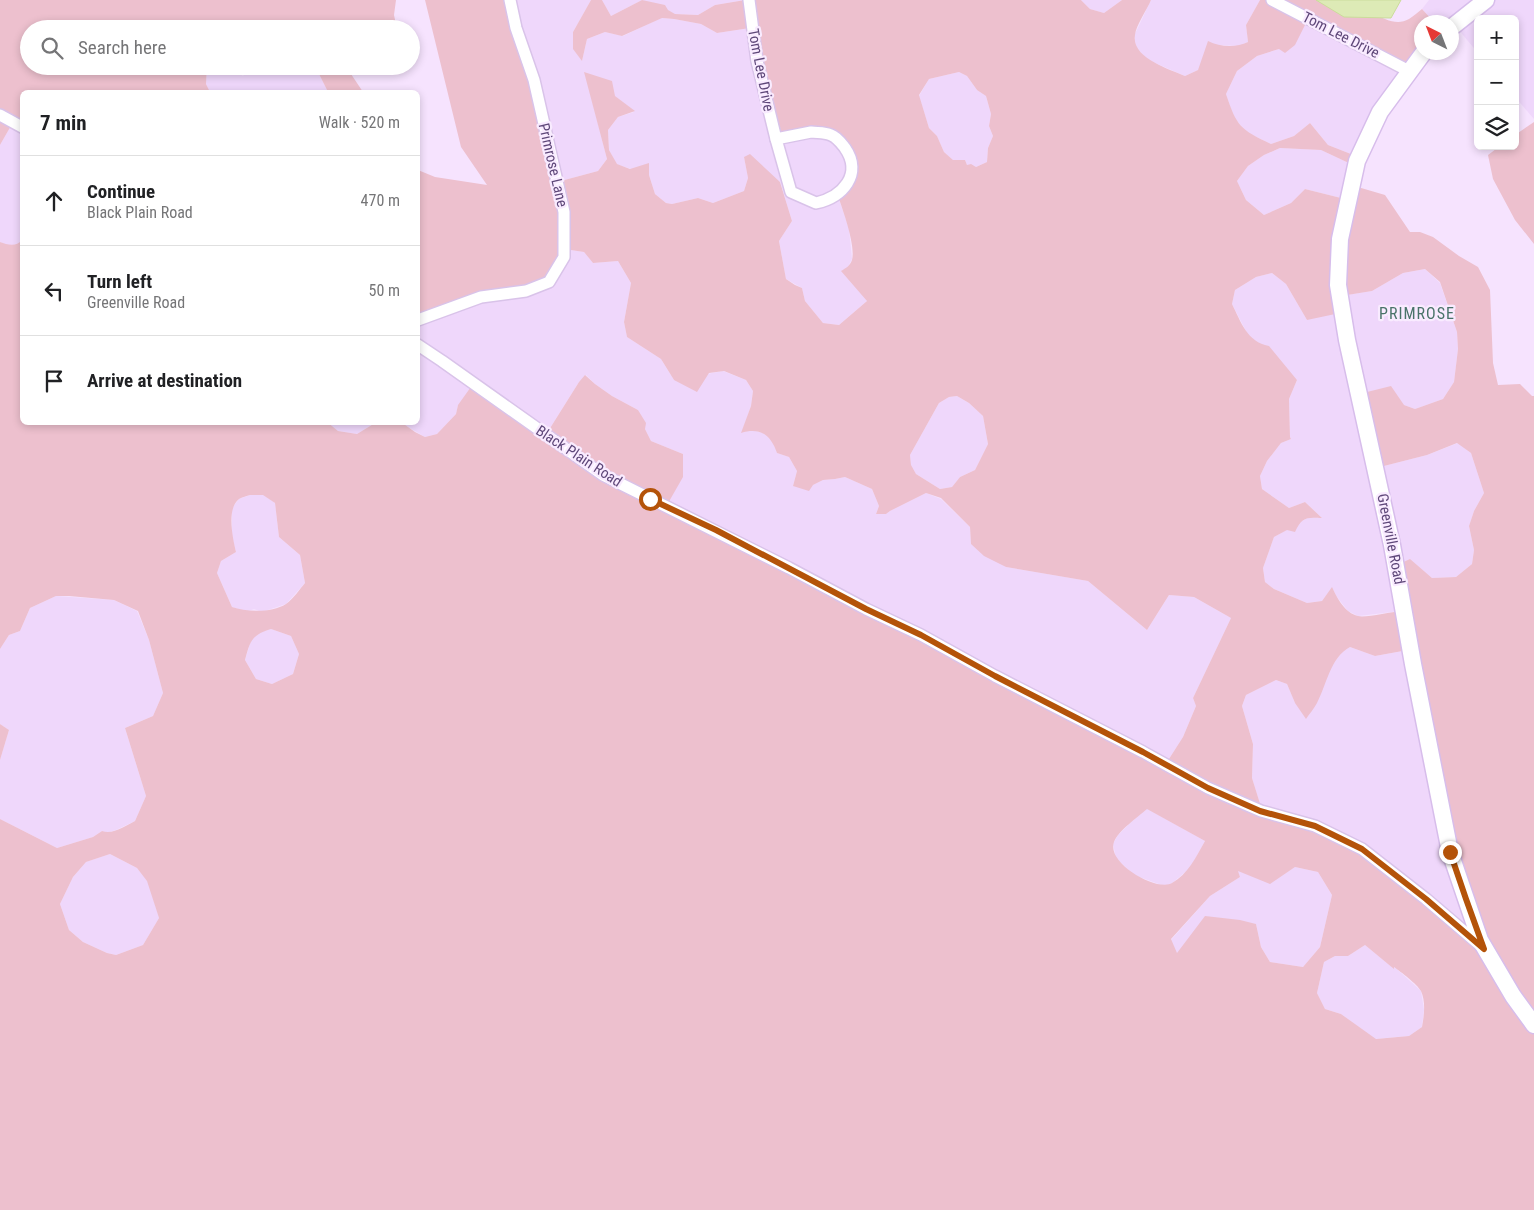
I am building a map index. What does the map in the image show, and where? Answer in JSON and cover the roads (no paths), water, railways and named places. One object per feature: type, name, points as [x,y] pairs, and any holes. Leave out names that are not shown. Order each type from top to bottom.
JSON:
[{"type":"main road","points":[[1459,21],[1486,0]]},
{"type":"main road","name":"Greenville Road","points":[[1418,60],[1380,112],[1357,161],[1340,239],[1338,285],[1346,340],[1392,545],[1450,852],[1468,908],[1484,949],[1513,996],[1534,1025]]},
{"type":"street","name":"Primrose Lane","points":[[420,319],[481,297],[526,291],[549,282],[564,257],[564,212],[534,80],[516,28],[510,0]]},
{"type":"street","name":"Tom Lee Drive","points":[[749,0],[757,61],[776,140],[791,192],[816,204],[832,198],[845,187],[852,172],[852,165],[843,146],[833,136],[825,133],[811,132],[776,140]]},
{"type":"street","name":"Tom Lee Drive","points":[[1272,0],[1409,71]]},
{"type":"street","points":[[0,115],[20,126]]},
{"type":"street","name":"Black Plain Road","points":[[420,346],[603,475],[921,635],[1208,788],[1260,811],[1315,826],[1362,849],[1426,899],[1484,949]]},
{"type":"district","name":"PRIMROSE","points":[[1417,313]]}]
